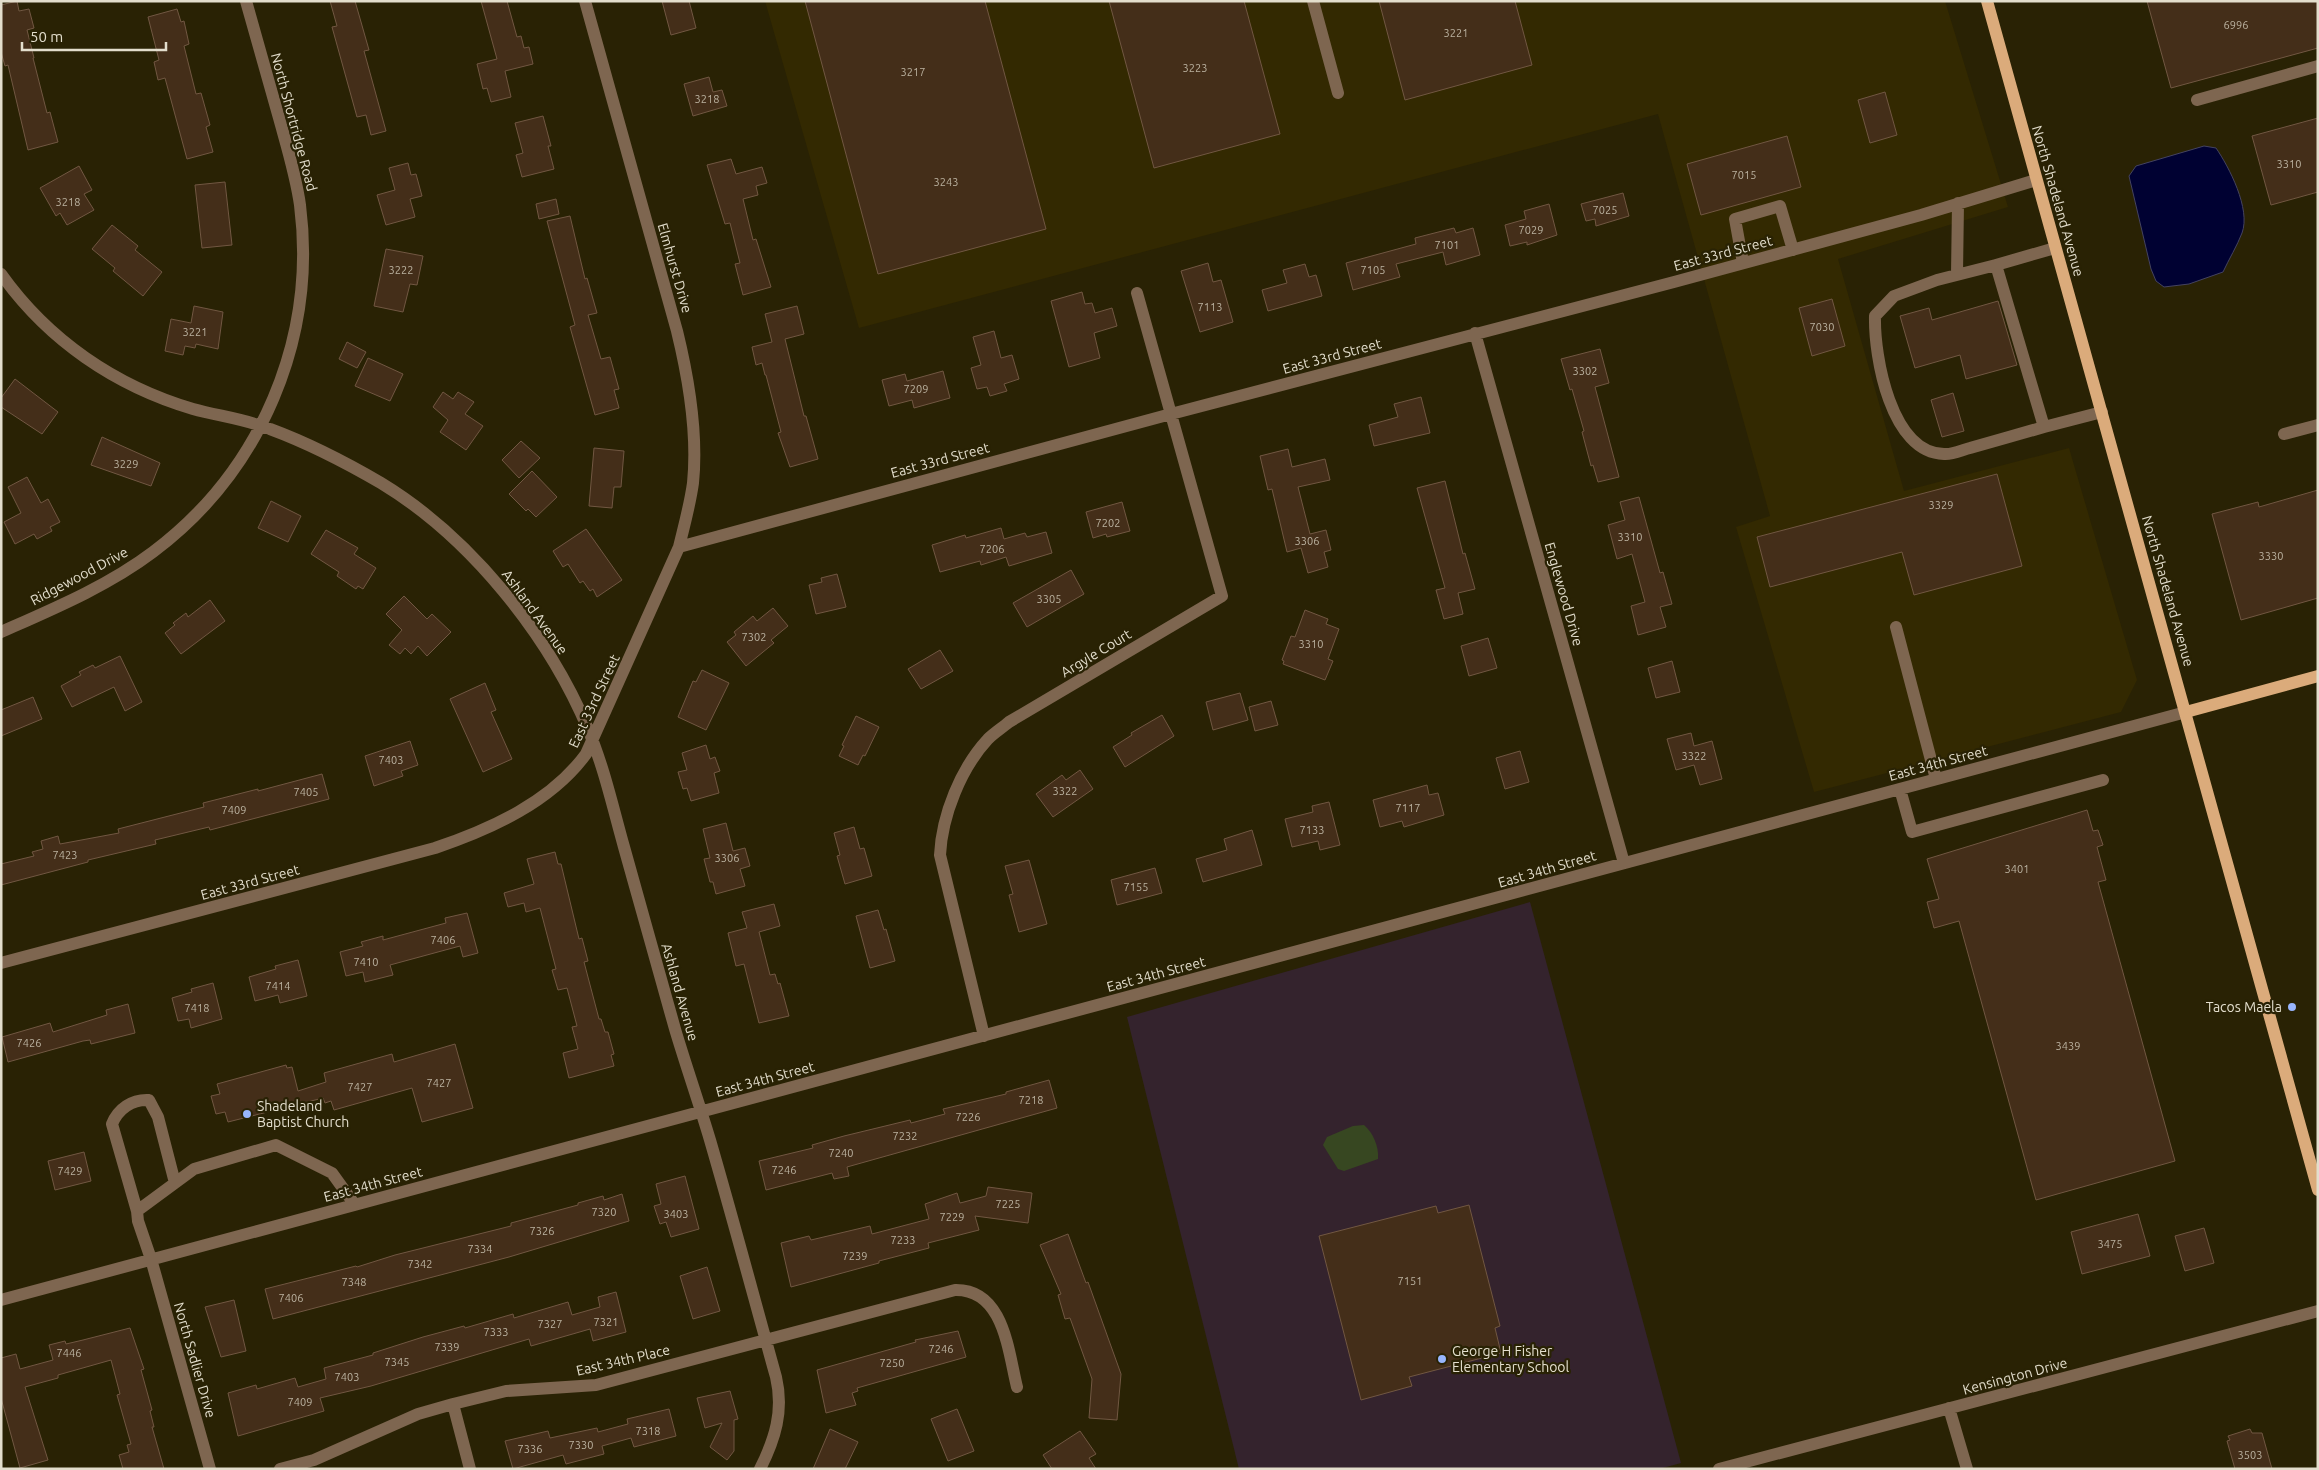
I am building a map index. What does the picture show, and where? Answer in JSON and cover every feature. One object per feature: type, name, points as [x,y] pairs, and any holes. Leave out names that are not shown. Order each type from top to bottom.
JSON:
[{"type":"main road","name":"North Shadeland Avenue","points":[[1988,1],[2036,180],[2318,1190]]},
{"type":"main road","name":"East 34th Street","points":[[2186,712],[2318,676]]},
{"type":"street","name":"North Shortridge Road","points":[[246,1],[295,178],[300,205],[303,250],[302,286],[294,338],[281,382],[261,426]]},
{"type":"street","name":"Elmhurst Drive","points":[[585,1],[678,331],[686,371],[693,425],[694,459],[688,512],[679,548]]},
{"type":"street","points":[[1312,1],[1338,93]]},
{"type":"street","points":[[2197,100],[2318,66]]},
{"type":"street","name":"East 33rd Street","points":[[1,964],[436,848],[470,836],[518,812],[574,771],[593,742],[679,548],[1171,414],[1793,250],[1921,215],[2036,180]]},
{"type":"street","points":[[1957,274],[1958,203]]},
{"type":"street","points":[[1744,263],[1735,219],[1780,206],[1793,250]]},
{"type":"street","points":[[2055,248],[1957,274],[1894,296],[1875,316],[1874,340],[1892,410],[1907,435],[1926,451],[1945,454],[2102,412]]},
{"type":"street","points":[[1996,264],[2044,428]]},
{"type":"street","name":"Ashland Avenue","points":[[1,274],[20,299],[51,331],[100,369],[164,400],[261,426],[307,444],[380,483],[439,526],[465,550],[496,582],[539,638],[571,693],[593,742],[778,1384],[780,1411],[773,1440],[760,1469]]},
{"type":"street","name":"Argyle Court","points":[[984,1036],[940,855],[943,826],[965,772],[988,740],[1009,722],[1222,596],[1138,293]]},
{"type":"street","name":"Englewood Drive","points":[[1475,333],[1624,863]]},
{"type":"street","points":[[2284,434],[2318,425]]},
{"type":"street","name":"Ridgewood Drive","points":[[1,632],[117,576],[168,540],[219,490],[250,446],[261,426]]},
{"type":"street","points":[[1896,627],[1936,779]]},
{"type":"street","name":"East 34th Street","points":[[1,1300],[2186,712]]},
{"type":"street","points":[[1900,789],[1912,832],[2103,780]]},
{"type":"street","name":"North Sadlier Drive","points":[[175,1183],[158,1116],[149,1100],[138,1099],[116,1114],[112,1124],[210,1469]]},
{"type":"street","points":[[137,1211],[194,1169],[276,1145],[332,1173],[354,1205]]},
{"type":"street","name":"East 34th Place","points":[[280,1469],[314,1460],[418,1414],[453,1404],[506,1392],[596,1385],[948,1292],[968,1291],[991,1304],[999,1317],[1017,1387]]},
{"type":"street","name":"Kensington Drive","points":[[1719,1469],[2318,1311]]},
{"type":"street","points":[[453,1404],[470,1469]]},
{"type":"street","points":[[1950,1408],[1967,1469]]},
{"type":"shaded area","points":[[765,1],[1945,1],[2008,207],[1838,259],[1904,491],[2069,448],[2137,680],[2121,712],[1814,792],[1736,527],[1770,516],[1658,114],[859,328]]},
{"type":"shaded area","points":[[2204,146],[2216,148],[2232,177],[2244,212],[2242,233],[2223,272],[2189,284],[2164,287],[2156,281],[2151,269],[2129,176],[2136,166]]},
{"type":"shaded area","points":[[1530,902],[1681,1463],[1659,1469],[1239,1469],[1127,1017]]},
{"type":"green space","points":[[1364,1125],[1375,1140],[1378,1149],[1378,1159],[1344,1171],[1338,1169],[1323,1145],[1327,1137],[1353,1126]]},
{"type":"building","points":[[17,1],[19,11],[29,9],[34,28],[27,30],[33,58],[47,113],[50,112],[58,142],[28,150],[8,65],[5,66],[1,52],[1,5]]},
{"type":"building","points":[[330,1],[355,1],[369,50],[364,51],[386,131],[371,135],[366,115],[357,117],[332,27],[337,26]]},
{"type":"building","points":[[481,1],[507,1],[517,37],[521,36],[524,48],[529,47],[533,64],[505,71],[511,97],[491,102],[487,88],[483,89],[477,64],[497,59]]},
{"type":"building","points":[[662,1],[689,1],[696,28],[671,35]]},
{"type":"building","points":[[805,1],[985,1],[1046,229],[878,274]]},
{"type":"building","points":[[1109,1],[1244,1],[1280,134],[1154,168]]},
{"type":"building","points":[[1379,1],[1515,1],[1532,65],[1405,100]]},
{"type":"building","points":[[2147,1],[2318,1],[2318,48],[2171,88]]},
{"type":"building","points":[[177,9],[181,22],[184,21],[189,44],[184,46],[196,94],[201,93],[210,125],[206,127],[213,152],[187,159],[165,78],[158,80],[154,62],[159,60],[148,17]]},
{"type":"building","points":[[709,77],[713,92],[722,90],[727,106],[693,116],[684,84]]},
{"type":"building","points":[[1885,92],[1897,135],[1870,143],[1858,100]]},
{"type":"building","points":[[543,116],[551,146],[548,146],[554,169],[522,177],[516,155],[523,153],[515,123]]},
{"type":"building","points":[[2318,118],[2318,192],[2271,205],[2252,136]]},
{"type":"building","points":[[1787,136],[1801,187],[1701,215],[1687,164]]},
{"type":"building","points":[[731,159],[736,174],[762,167],[767,183],[756,186],[758,195],[743,199],[753,240],[756,239],[771,287],[743,295],[735,264],[740,263],[730,223],[725,224],[707,165]]},
{"type":"building","points":[[408,163],[411,175],[416,174],[422,196],[410,199],[415,217],[386,225],[377,195],[395,190],[389,168]]},
{"type":"building","points":[[79,166],[92,190],[84,194],[94,210],[67,225],[60,213],[56,216],[40,188]]},
{"type":"building","points":[[225,182],[232,245],[202,248],[195,185]]},
{"type":"building","points":[[1623,193],[1629,216],[1596,226],[1595,219],[1586,221],[1581,204]]},
{"type":"building","points":[[556,199],[559,214],[539,219],[536,204]]},
{"type":"building","points":[[1549,204],[1557,235],[1527,245],[1527,242],[1510,246],[1505,225],[1526,219],[1524,211]]},
{"type":"building","points":[[570,216],[585,279],[587,278],[597,313],[588,315],[601,359],[610,357],[619,389],[614,390],[619,408],[595,415],[570,327],[575,325],[547,221]]},
{"type":"building","points":[[112,225],[138,246],[135,250],[162,272],[143,296],[113,271],[115,268],[92,249]]},
{"type":"building","points":[[1454,228],[1456,233],[1473,228],[1480,255],[1446,265],[1443,252],[1396,264],[1400,277],[1353,290],[1346,263],[1416,244],[1415,238]]},
{"type":"building","points":[[386,249],[423,256],[417,285],[410,284],[403,312],[374,306]]},
{"type":"building","points":[[1208,263],[1213,282],[1221,280],[1233,322],[1200,332],[1181,271]]},
{"type":"building","points":[[1305,264],[1309,277],[1316,275],[1322,296],[1268,311],[1262,290],[1287,283],[1283,270]]},
{"type":"building","points":[[1082,292],[1085,304],[1092,303],[1095,313],[1112,308],[1117,326],[1094,333],[1100,358],[1069,367],[1051,301]]},
{"type":"building","points":[[1832,299],[1845,346],[1812,356],[1799,308]]},
{"type":"building","points":[[1998,301],[2017,365],[1966,379],[1960,355],[1915,368],[1900,316],[1929,308],[1932,320]]},
{"type":"building","points":[[194,306],[223,312],[218,349],[196,344],[195,348],[185,346],[183,355],[165,351],[171,319],[191,323]]},
{"type":"building","points":[[797,306],[804,334],[785,339],[804,416],[806,416],[818,459],[790,467],[778,433],[781,432],[766,375],[762,363],[756,365],[752,347],[772,342],[765,314]]},
{"type":"building","points":[[994,331],[1001,358],[1012,355],[1019,379],[1004,384],[1007,391],[990,396],[987,387],[977,389],[971,368],[981,365],[973,337]]},
{"type":"building","points":[[347,342],[366,352],[357,368],[339,359]]},
{"type":"building","points":[[1600,349],[1609,383],[1595,387],[1619,477],[1598,482],[1593,465],[1591,466],[1582,432],[1584,431],[1561,359]]},
{"type":"building","points":[[368,358],[403,374],[390,401],[355,386]]},
{"type":"building","points":[[943,371],[950,398],[914,408],[912,400],[889,406],[882,380],[905,374],[907,381]]},
{"type":"building","points":[[15,379],[58,412],[42,434],[1,407],[1,398]]},
{"type":"building","points":[[443,392],[453,399],[458,392],[474,402],[465,414],[483,426],[466,450],[440,432],[448,420],[433,407]]},
{"type":"building","points":[[1953,393],[1964,431],[1942,437],[1931,400]]},
{"type":"building","points":[[1421,397],[1430,433],[1374,446],[1369,425],[1398,417],[1394,404]]},
{"type":"building","points":[[102,437],[160,463],[151,486],[91,465]]},
{"type":"building","points":[[521,441],[540,458],[519,478],[502,460]]},
{"type":"building","points":[[594,448],[624,451],[621,487],[614,487],[612,508],[589,506]]},
{"type":"building","points":[[1288,449],[1292,467],[1325,459],[1330,480],[1298,487],[1310,534],[1326,530],[1331,550],[1324,552],[1328,567],[1308,573],[1301,548],[1287,552],[1272,489],[1268,490],[1260,456]]},
{"type":"building","points":[[532,471],[557,497],[536,517],[528,509],[526,511],[509,494]]},
{"type":"building","points":[[1997,474],[2022,566],[1914,595],[1902,552],[1770,587],[1757,537]]},
{"type":"building","points":[[27,477],[41,503],[48,499],[60,522],[50,527],[52,531],[37,539],[34,534],[15,544],[4,522],[21,513],[8,487]]},
{"type":"building","points":[[1445,481],[1463,554],[1465,553],[1475,589],[1458,593],[1463,614],[1444,619],[1436,590],[1445,588],[1417,488]]},
{"type":"building","points":[[2318,490],[2318,598],[2241,620],[2212,514],[2258,502],[2259,507]]},
{"type":"building","points":[[1639,497],[1660,573],[1663,572],[1672,604],[1660,607],[1666,627],[1638,635],[1631,606],[1645,602],[1632,554],[1617,559],[1608,525],[1625,520],[1620,502]]},
{"type":"building","points":[[271,501],[301,516],[288,542],[258,528]]},
{"type":"building","points":[[1122,502],[1130,531],[1107,537],[1106,534],[1093,538],[1086,512]]},
{"type":"building","points":[[1001,528],[1004,539],[1025,533],[1027,537],[1046,532],[1052,553],[1009,566],[1006,557],[981,565],[980,561],[940,572],[932,545],[965,535],[966,538]]},
{"type":"building","points":[[586,529],[622,580],[597,597],[593,589],[590,591],[583,581],[580,583],[568,564],[563,567],[553,551]]},
{"type":"building","points":[[326,530],[358,548],[354,554],[376,568],[363,589],[358,586],[356,589],[337,576],[339,572],[311,554]]},
{"type":"building","points":[[1071,570],[1084,594],[1027,627],[1013,603]]},
{"type":"building","points":[[837,574],[846,607],[816,614],[809,585],[822,582],[821,578]]},
{"type":"building","points":[[404,596],[427,619],[432,614],[451,632],[427,656],[418,646],[411,654],[405,648],[400,654],[389,645],[402,630],[386,614]]},
{"type":"building","points":[[210,600],[225,621],[181,654],[165,633],[175,625],[173,623],[186,613],[188,617]]},
{"type":"building","points":[[773,608],[788,626],[771,640],[774,643],[746,666],[727,642],[736,635],[734,632],[753,616],[757,621]]},
{"type":"building","points":[[1305,610],[1328,619],[1326,624],[1339,629],[1328,659],[1333,661],[1325,680],[1283,664],[1284,661],[1282,660],[1291,636],[1295,637]]},
{"type":"building","points":[[1488,638],[1497,668],[1469,676],[1461,646]]},
{"type":"building","points":[[940,650],[953,671],[921,689],[908,669]]},
{"type":"building","points":[[120,656],[142,702],[125,711],[114,687],[72,707],[61,686],[81,675],[79,672],[93,665],[95,668]]},
{"type":"building","points":[[1672,661],[1680,692],[1656,698],[1648,668]]},
{"type":"building","points":[[702,670],[729,683],[706,730],[678,717],[693,681],[696,682]]},
{"type":"building","points":[[485,683],[496,710],[491,712],[512,759],[483,772],[450,699]]},
{"type":"building","points":[[1240,693],[1248,720],[1213,730],[1206,702]]},
{"type":"building","points":[[33,697],[42,719],[1,736],[1,710]]},
{"type":"building","points":[[1271,701],[1278,725],[1255,731],[1249,707]]},
{"type":"building","points":[[1162,715],[1174,736],[1125,767],[1113,747],[1132,735],[1131,733]]},
{"type":"building","points":[[856,716],[879,727],[865,756],[863,755],[858,765],[839,756],[844,746],[842,745]]},
{"type":"building","points":[[1691,733],[1694,746],[1712,741],[1722,779],[1700,785],[1694,765],[1676,770],[1667,739]]},
{"type":"building","points":[[410,741],[418,765],[401,771],[403,776],[374,786],[365,756]]},
{"type":"building","points":[[706,745],[710,759],[715,757],[720,771],[714,773],[719,793],[691,801],[687,788],[683,789],[678,772],[687,770],[682,753]]},
{"type":"building","points":[[1520,751],[1529,782],[1505,789],[1496,758]]},
{"type":"building","points":[[1080,770],[1093,789],[1053,817],[1036,794],[1062,775],[1066,780]]},
{"type":"building","points":[[322,774],[329,799],[210,830],[209,827],[155,840],[156,844],[88,860],[88,862],[1,885],[1,864],[34,856],[32,852],[43,849],[41,841],[58,836],[60,844],[119,833],[118,829],[204,807],[203,803]]},
{"type":"building","points":[[1427,785],[1429,795],[1438,793],[1444,815],[1404,827],[1402,821],[1380,827],[1373,800]]},
{"type":"building","points":[[1329,802],[1340,845],[1320,850],[1318,841],[1292,847],[1285,819],[1313,812],[1312,806]]},
{"type":"building","points":[[2087,810],[2093,831],[2098,830],[2103,845],[2097,847],[2106,880],[2098,882],[2175,1161],[2036,1200],[1959,921],[1934,928],[1927,902],[1939,899],[1927,859]]},
{"type":"building","points":[[726,823],[733,851],[745,848],[750,866],[740,869],[745,886],[716,894],[713,882],[710,882],[704,859],[710,858],[703,829]]},
{"type":"building","points":[[854,827],[860,849],[864,848],[872,876],[845,884],[837,856],[840,855],[834,833]]},
{"type":"building","points":[[1252,830],[1262,865],[1203,882],[1196,859],[1227,850],[1224,839]]},
{"type":"building","points":[[555,852],[558,864],[561,864],[579,939],[582,938],[588,961],[584,962],[599,1019],[601,1019],[605,1032],[608,1032],[614,1054],[611,1055],[614,1066],[569,1078],[563,1053],[578,1049],[572,1027],[577,1026],[567,988],[558,990],[552,970],[556,969],[540,908],[526,912],[524,903],[508,907],[504,893],[534,884],[527,859]]},
{"type":"building","points":[[1029,860],[1047,924],[1019,932],[1009,895],[1013,894],[1005,866]]},
{"type":"building","points":[[1155,868],[1162,893],[1117,905],[1111,880]]},
{"type":"building","points":[[774,904],[780,926],[759,932],[770,975],[775,974],[778,984],[780,983],[789,1016],[759,1023],[744,964],[736,966],[728,933],[747,928],[742,912]]},
{"type":"building","points":[[878,910],[884,930],[886,929],[895,961],[870,968],[856,916]]},
{"type":"building","points":[[467,913],[478,953],[463,957],[460,946],[390,965],[393,975],[365,982],[363,972],[346,976],[340,952],[363,946],[361,942],[383,936],[383,940],[446,923],[445,918]]},
{"type":"building","points":[[298,960],[307,996],[280,1003],[278,995],[255,1001],[249,977],[276,969],[275,966]]},
{"type":"building","points":[[213,983],[222,1019],[191,1028],[189,1019],[178,1021],[172,998],[192,992],[191,989]]},
{"type":"building","points":[[128,1004],[135,1033],[91,1044],[90,1040],[83,1041],[8,1062],[2,1037],[50,1023],[53,1032],[107,1015],[106,1010]]},
{"type":"building","points":[[455,1044],[473,1108],[422,1122],[412,1088],[334,1110],[331,1101],[325,1103],[323,1098],[228,1122],[225,1112],[216,1114],[211,1096],[220,1094],[217,1084],[286,1065],[287,1068],[292,1067],[298,1091],[326,1082],[324,1073],[392,1054],[394,1062]]},
{"type":"building","points":[[1049,1080],[1057,1108],[847,1167],[849,1176],[834,1179],[832,1173],[766,1190],[759,1161],[813,1148],[812,1145],[844,1136],[910,1120],[911,1123],[945,1114],[943,1109],[1006,1094],[1006,1092]]},
{"type":"building","points":[[84,1152],[91,1181],[55,1190],[48,1161]]},
{"type":"building","points":[[685,1176],[699,1229],[671,1237],[666,1222],[660,1224],[654,1206],[661,1204],[656,1184]]},
{"type":"building","points":[[988,1187],[1032,1193],[1028,1223],[975,1216],[979,1230],[928,1243],[929,1248],[791,1287],[781,1243],[809,1236],[811,1240],[870,1226],[872,1234],[929,1219],[925,1204],[957,1193],[960,1203],[964,1202],[986,1196]]},
{"type":"building","points":[[622,1194],[629,1221],[509,1257],[273,1319],[265,1289],[357,1267],[395,1255],[511,1226],[511,1223],[578,1205],[578,1203],[603,1196],[604,1200]]},
{"type":"building","points":[[1469,1205],[1500,1326],[1495,1328],[1501,1353],[1409,1377],[1412,1386],[1361,1400],[1319,1236],[1436,1206],[1438,1213]]},
{"type":"building","points":[[2138,1214],[2150,1256],[2082,1274],[2071,1232]]},
{"type":"building","points":[[2204,1228],[2214,1263],[2185,1271],[2175,1236]]},
{"type":"building","points":[[1068,1234],[1086,1283],[1088,1282],[1121,1374],[1117,1420],[1089,1418],[1092,1379],[1070,1318],[1065,1319],[1058,1295],[1061,1294],[1040,1245]]},
{"type":"building","points":[[707,1267],[720,1311],[693,1319],[680,1276]]},
{"type":"building","points":[[616,1292],[626,1332],[593,1341],[590,1329],[531,1346],[529,1339],[371,1386],[320,1398],[324,1411],[238,1436],[228,1393],[256,1385],[257,1389],[295,1378],[298,1387],[326,1379],[324,1368],[373,1355],[373,1353],[423,1337],[464,1326],[465,1328],[513,1314],[514,1318],[568,1302],[572,1315],[600,1307],[598,1297]]},
{"type":"building","points":[[234,1300],[246,1351],[221,1357],[205,1307]]},
{"type":"building","points":[[130,1328],[144,1369],[141,1370],[152,1410],[150,1411],[154,1427],[152,1427],[164,1469],[123,1469],[119,1455],[129,1452],[127,1445],[131,1444],[117,1395],[120,1394],[111,1360],[58,1375],[58,1378],[25,1387],[48,1460],[20,1468],[1,1398],[1,1358],[16,1354],[20,1369],[53,1360],[49,1345],[65,1341],[66,1344]]},
{"type":"building","points":[[958,1331],[966,1357],[857,1388],[858,1391],[852,1393],[856,1405],[826,1413],[817,1370],[916,1342],[915,1340]]},
{"type":"building","points":[[730,1391],[738,1419],[734,1420],[734,1451],[727,1460],[710,1447],[722,1423],[705,1428],[697,1398]]},
{"type":"building","points":[[669,1409],[676,1436],[634,1447],[631,1438],[602,1446],[604,1454],[566,1464],[563,1455],[513,1469],[505,1441],[548,1431],[550,1438],[597,1428],[598,1432],[628,1424],[627,1419]]},
{"type":"building","points":[[957,1409],[974,1451],[948,1461],[931,1419]]},
{"type":"building","points":[[830,1429],[858,1442],[845,1469],[813,1469]]},
{"type":"building","points":[[2250,1429],[2252,1433],[2262,1433],[2272,1469],[2235,1469],[2227,1441],[2230,1440],[2228,1436]]},
{"type":"building","points":[[1080,1431],[1096,1454],[1089,1458],[1096,1469],[1052,1469],[1043,1455]]},
{"type":"place","name":"Tacos Maela","points":[[2292,1007]]},
{"type":"place","name":"Shadeland Baptist Church","points":[[247,1114]]},
{"type":"place","name":"George H Fisher Elementary School","points":[[1442,1359]]}]
